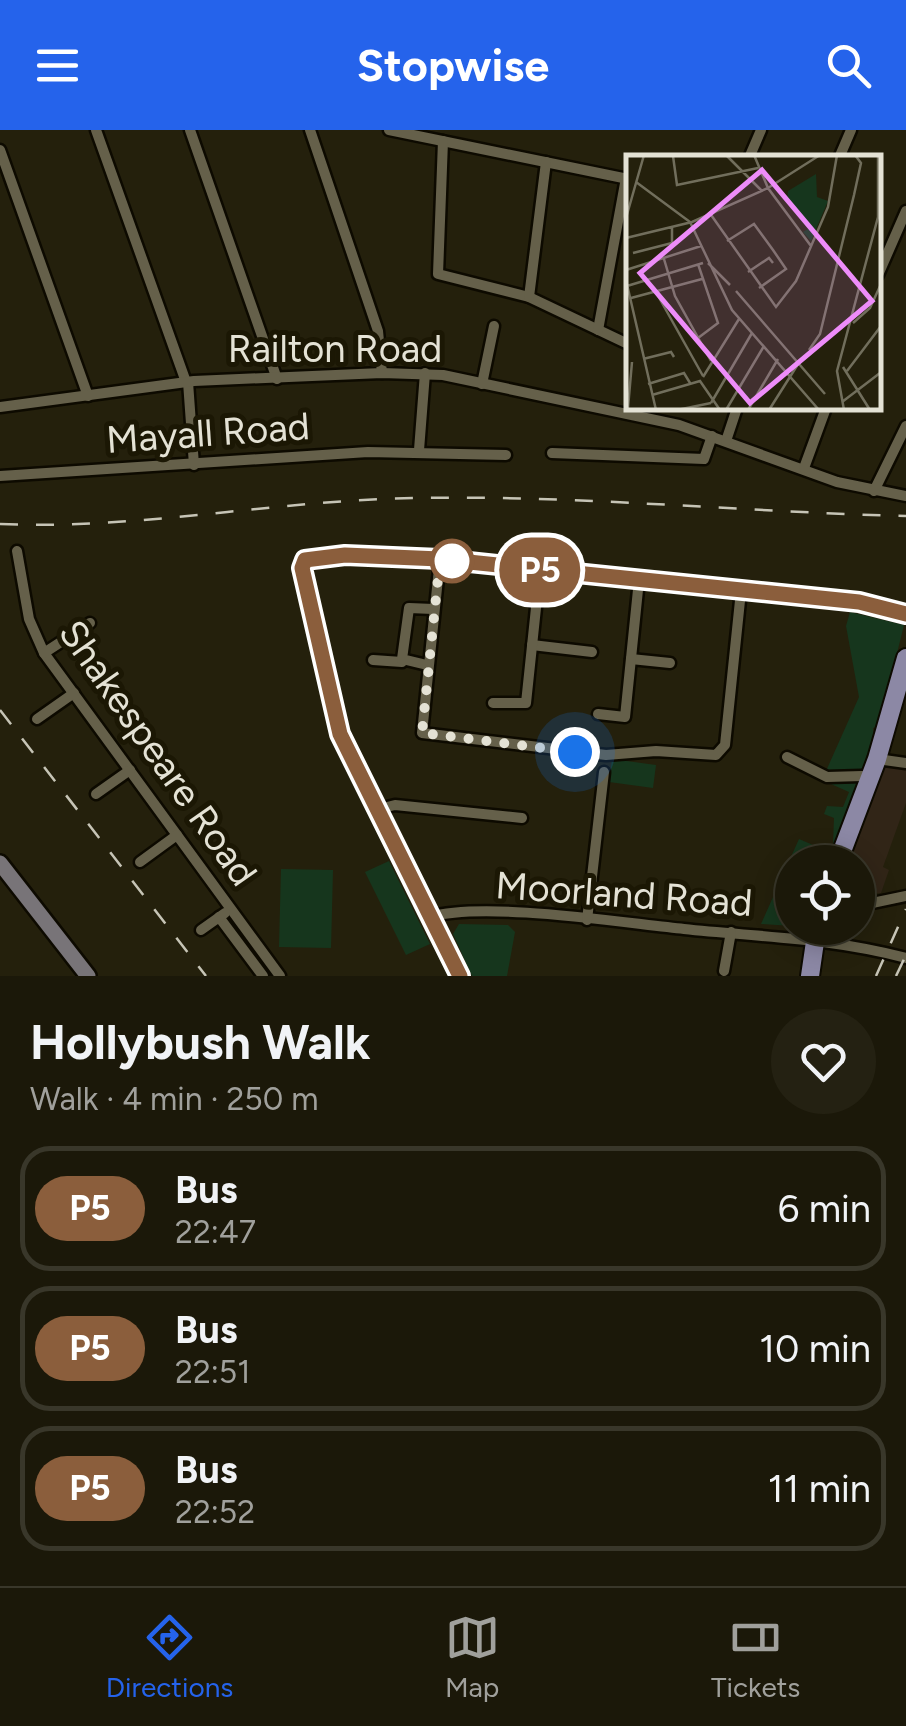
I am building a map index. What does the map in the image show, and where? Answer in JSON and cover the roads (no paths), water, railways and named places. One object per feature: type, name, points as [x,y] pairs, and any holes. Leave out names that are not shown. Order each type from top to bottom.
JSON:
[{"type":"main road","points":[[844,845],[876,759],[906,658]]},
{"type":"main road","points":[[0,863],[88,976]]},
{"type":"main road","points":[[810,976],[814,945]]},
{"type":"street","points":[[96,130],[187,382],[194,465]]},
{"type":"street","points":[[190,130],[277,379]]},
{"type":"street","points":[[310,130],[378,331],[382,373]]},
{"type":"street","points":[[388,130],[449,138],[626,178]]},
{"type":"street","points":[[750,155],[761,130]]},
{"type":"street","points":[[840,155],[851,130]]},
{"type":"street","points":[[449,138],[438,271],[529,297],[626,343]]},
{"type":"street","points":[[0,150],[88,396]]},
{"type":"street","points":[[529,297],[546,162]]},
{"type":"street","points":[[598,330],[626,183]]},
{"type":"street","points":[[881,268],[906,211]]},
{"type":"street","points":[[482,384],[494,326]]},
{"type":"street","points":[[420,450],[425,373]]},
{"type":"street","name":"Railton Road","points":[[0,406],[187,382],[425,373],[678,425],[874,491],[906,496]]},
{"type":"street","points":[[726,441],[737,410]]},
{"type":"street","points":[[804,468],[825,410]]},
{"type":"street","points":[[874,491],[906,426]]},
{"type":"street","points":[[552,453],[704,459],[712,436]]},
{"type":"street","name":"Mayall Road","points":[[0,475],[420,450],[506,455]]},
{"type":"street","name":"Shakespeare Road","points":[[17,551],[30,619],[44,652],[280,976]]},
{"type":"street","points":[[460,976],[340,734],[302,568],[305,560],[345,555],[440,559],[859,602],[906,614]]},
{"type":"street","points":[[440,559],[420,730],[425,734],[606,755],[656,752],[712,757],[725,746],[741,591]]},
{"type":"street","points":[[493,703],[525,706],[540,570]]},
{"type":"street","points":[[598,714],[625,717],[639,580]]},
{"type":"street","points":[[402,662],[409,608],[434,609]]},
{"type":"street","points":[[44,652],[90,623]]},
{"type":"street","points":[[532,645],[592,652]]},
{"type":"street","points":[[630,658],[670,663]]},
{"type":"street","points":[[373,660],[428,665]]},
{"type":"street","points":[[37,720],[74,693]]},
{"type":"street","points":[[787,758],[827,778],[862,776]]},
{"type":"street","points":[[876,759],[906,763]]},
{"type":"street","points":[[96,794],[130,770]]},
{"type":"street","points":[[587,920],[604,772]]},
{"type":"street","points":[[379,809],[395,805],[522,818]]},
{"type":"street","points":[[140,862],[177,835]]},
{"type":"street","points":[[875,902],[906,896]]},
{"type":"street","points":[[201,930],[230,909]]},
{"type":"street","name":"Moorland Road","points":[[430,917],[464,912],[775,933]]},
{"type":"street","points":[[219,917],[263,976]]},
{"type":"street","points":[[724,970],[731,932]]},
{"type":"street","name":"Moorland Road","points":[[859,945],[906,958]]},
{"type":"railway","points":[[0,524],[104,523],[415,498],[538,499],[906,516]]},
{"type":"railway","points":[[0,710],[206,976]]},
{"type":"railway","points":[[876,976],[906,909]]},
{"type":"railway","points":[[896,976],[906,955]]}]
